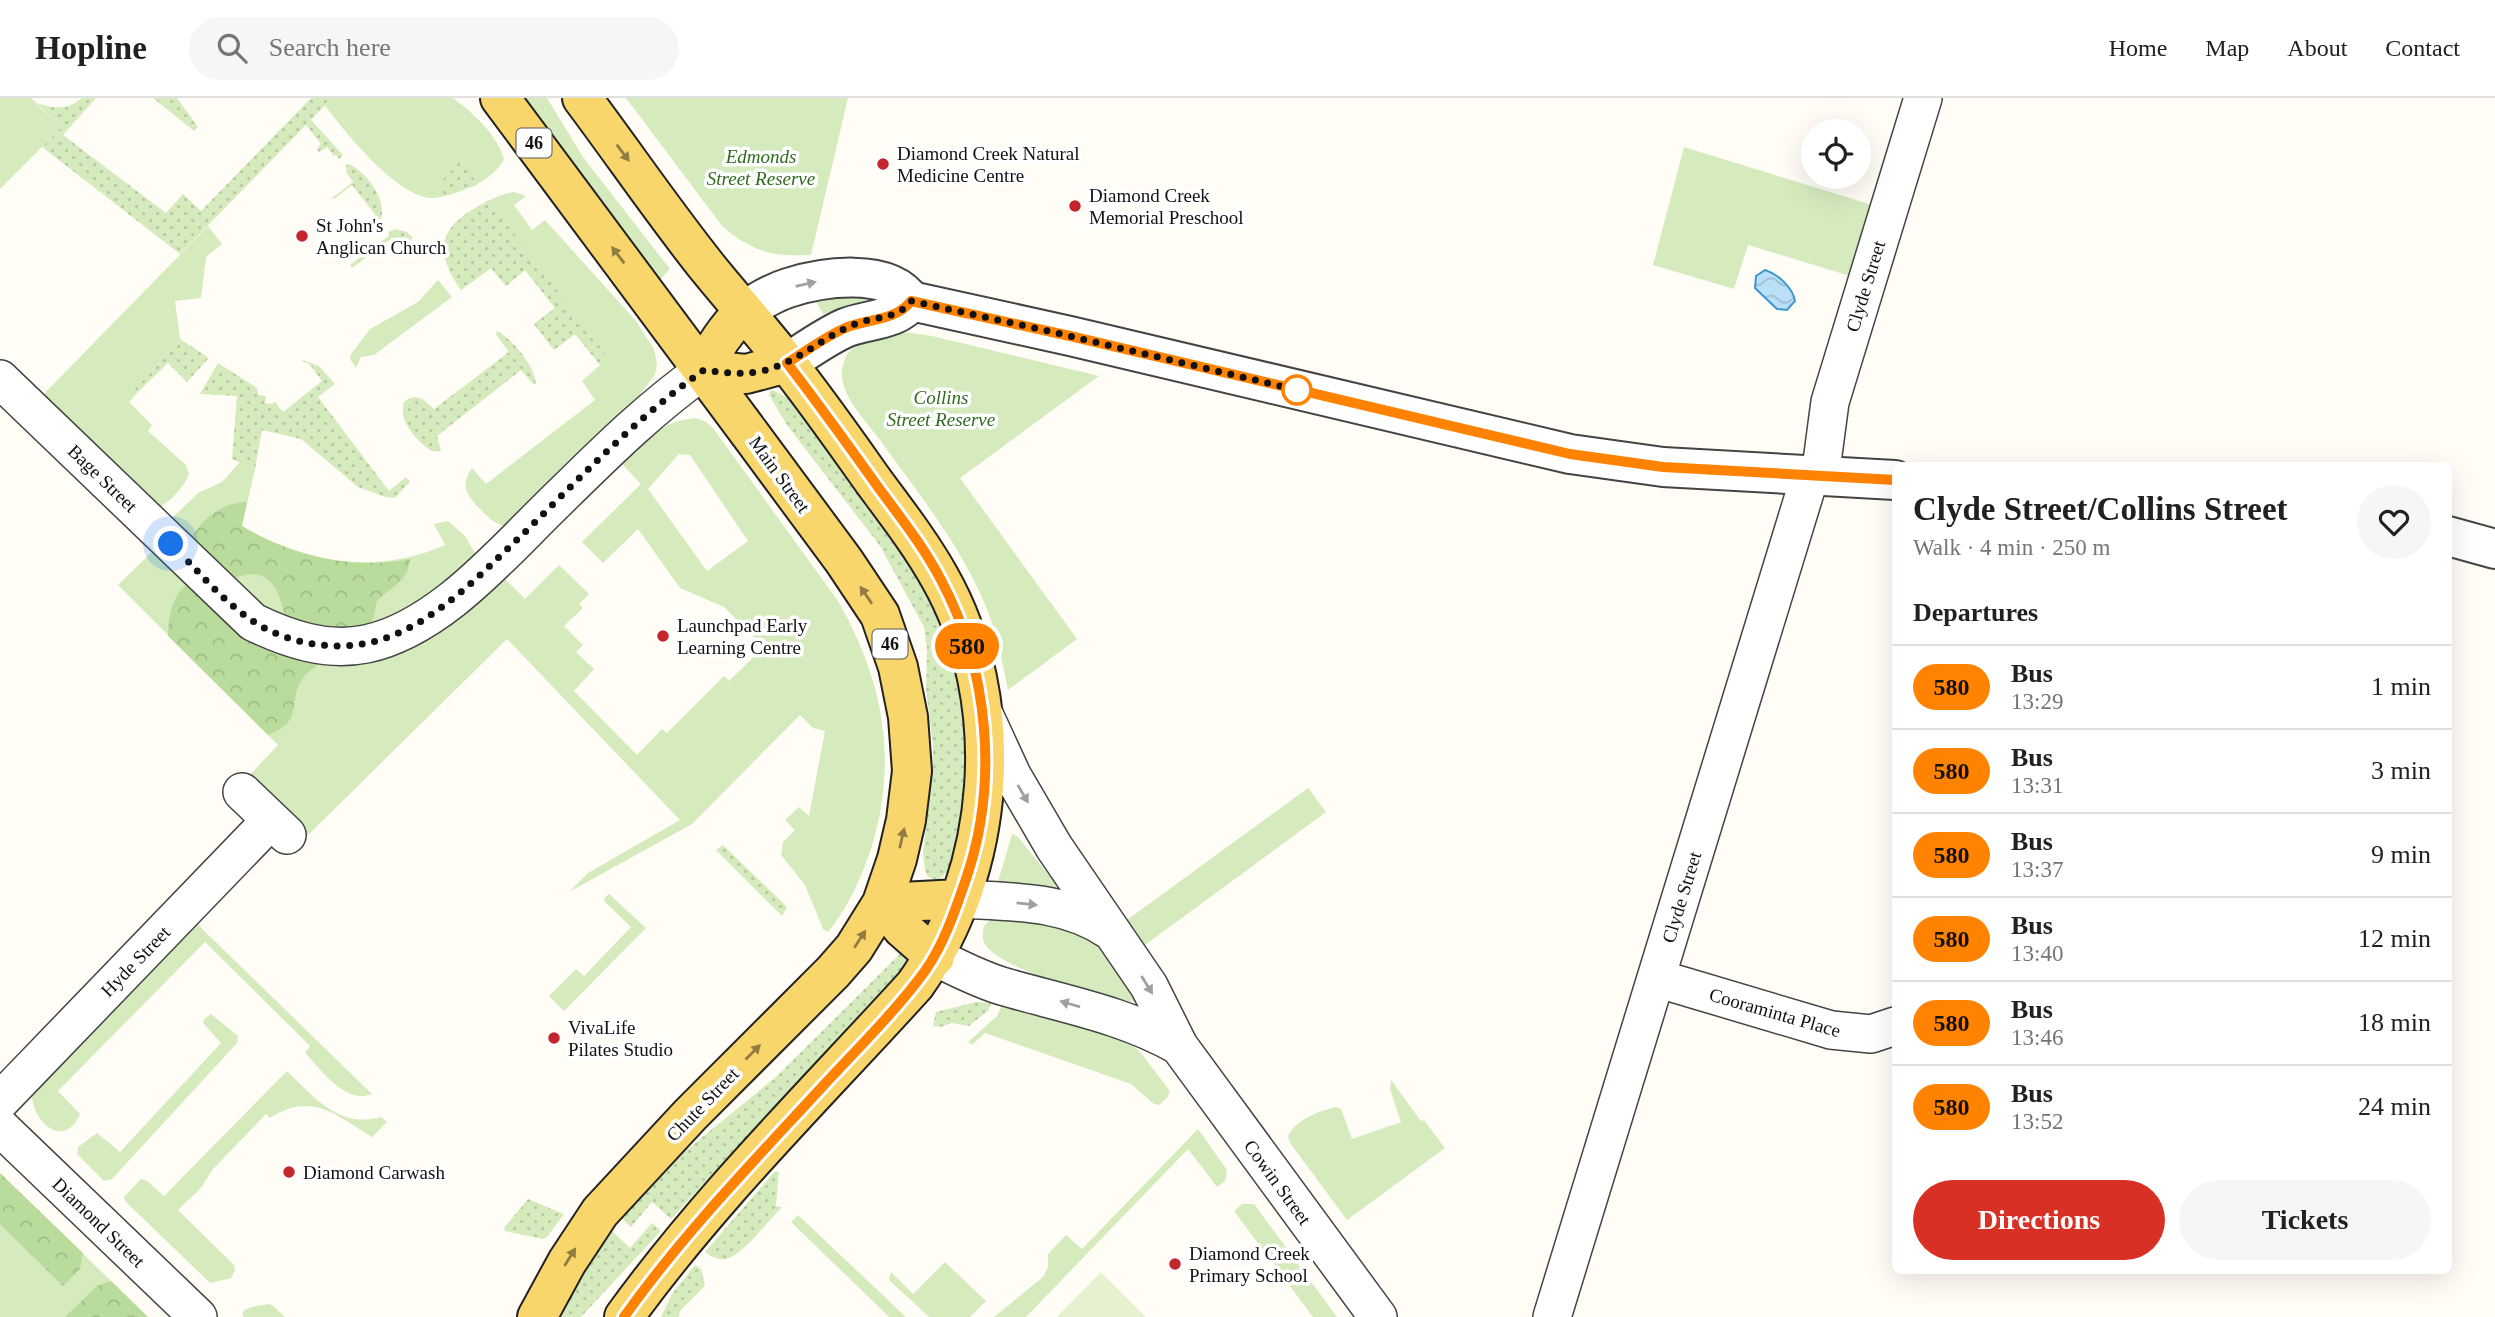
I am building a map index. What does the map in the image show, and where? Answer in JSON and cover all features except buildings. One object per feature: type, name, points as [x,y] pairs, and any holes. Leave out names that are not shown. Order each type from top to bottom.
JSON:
[{"type":"main road","name":"Main Street","points":[[500,98],[704,370],[880,615],[898,667],[908,717],[912,771],[901,846],[882,903]]},
{"type":"main road","points":[[582,98],[706,265],[787,363],[899,516],[941,579],[972,660],[982,711],[985,778],[982,817],[973,860],[935,957],[915,985],[705,1213],[658,1269],[624,1317]]},
{"type":"main road","points":[[744,311],[726,329],[713,348],[704,370],[746,374],[787,363]]},
{"type":"main road","points":[[882,903],[959,899]]},
{"type":"main road","points":[[882,903],[902,928],[935,957]]},
{"type":"main road","name":"Chute Street","points":[[537,1317],[567,1262],[600,1212],[690,1115],[833,972],[854,948],[882,903]]},
{"type":"street","name":"Clyde Street","points":[[1552,1317],[1815,477],[1830,402],[1923,98]]},
{"type":"street","points":[[744,311],[788,288],[829,279],[884,281],[905,292],[911,301],[1570,454],[1663,467],[1892,480]]},
{"type":"street","points":[[787,363],[842,330],[906,309],[911,301]]},
{"type":"street","name":"Bage Street","points":[[0,379],[253,622],[279,635],[323,646],[366,644],[394,635],[422,620],[463,591],[622,438],[677,389],[704,370]]},
{"type":"street","points":[[2452,537],[2495,548]]},
{"type":"street","name":"Cowin Street","points":[[982,711],[1012,775],[1054,847],[1159,1004],[1179,1046],[1378,1317]]},
{"type":"street","name":"Hyde Street","points":[[0,1101],[279,828],[242,792]]},
{"type":"street","name":"Cowin Street","points":[[959,899],[1028,903],[1064,909],[1084,915],[1112,932]]},
{"type":"street","name":"Cowin Street","points":[[935,957],[1002,986],[1113,1017],[1179,1046]]},
{"type":"street","name":"Cooraminta Place","points":[[1656,978],[1831,1030],[1871,1034],[1892,1027]]},
{"type":"street","name":"Diamond Street","points":[[0,1127],[198,1317]]},
{"type":"green space","points":[[0,98],[31,98],[61,128],[0,189]]},
{"type":"green space","points":[[82,98],[96,98],[63,135],[166,213],[183,194],[201,211],[311,98],[332,98],[311,120],[343,155],[339,159],[327,147],[319,152],[317,149],[321,144],[306,125],[180,254],[42,147],[61,128],[37,103],[60,107],[71,105]]},
{"type":"green space","points":[[153,98],[177,98],[198,127],[194,131]]},
{"type":"green space","points":[[332,98],[453,98],[491,134],[504,160],[490,175],[474,186],[442,197],[424,197],[397,183],[357,144],[325,106]]},
{"type":"green space","points":[[522,98],[547,98],[583,157],[670,269],[660,280]]},
{"type":"green space","name":"Edmonds Street Reserve","points":[[626,98],[848,98],[811,255],[785,255],[763,251],[722,226]]},
{"type":"green space","points":[[1684,147],[1801,183],[1801,189],[1820,189],[1872,205],[1850,276],[1748,245],[1734,289],[1653,265]]},
{"type":"green space","points":[[461,161],[478,185],[434,198],[445,178]]},
{"type":"green space","points":[[349,164],[369,180],[379,196],[382,213],[380,221],[352,185],[332,198],[353,182],[346,172],[345,166]]},
{"type":"green space","points":[[514,192],[526,196],[514,205],[532,230],[545,220],[636,321],[654,349],[657,364],[655,375],[638,397],[567,462],[504,526],[491,519],[471,499],[466,490],[468,474],[472,468],[486,484],[595,400],[582,381],[600,365],[575,334],[554,350],[534,324],[555,308],[525,270],[506,286],[491,268],[461,290],[447,264],[444,242],[455,223],[479,206]]},
{"type":"green space","points":[[489,200],[609,359],[600,365],[575,334],[554,350],[534,324],[555,308],[525,270],[506,286],[491,268],[461,290],[446,260],[446,237],[461,218]]},
{"type":"green space","points":[[208,226],[222,244],[206,257],[201,298],[175,301],[180,339],[134,390],[137,393],[129,402],[152,425],[148,431],[186,465],[189,474],[174,495],[154,510],[39,399]]},
{"type":"green space","points":[[396,229],[407,232],[413,238],[400,248],[392,238],[352,268],[350,265],[390,235],[388,232]]},
{"type":"green space","points":[[438,280],[452,297],[374,355],[361,357],[356,368],[350,359],[351,354],[370,329],[418,302]]},
{"type":"green space","points":[[826,295],[888,298],[823,314],[814,298]]},
{"type":"green space","points":[[497,331],[522,354],[536,384],[521,370],[437,436],[441,451],[432,451],[420,442],[406,423],[404,402],[417,397],[434,409],[509,352],[496,335]]},
{"type":"green space","name":"Collins Street Reserve","points":[[898,331],[932,336],[1099,376],[960,478],[1077,639],[1008,690],[992,623],[974,580],[936,518],[855,408],[845,390],[842,380],[844,361],[855,346],[880,335]]},
{"type":"green space","points":[[180,339],[209,358],[187,382],[168,363],[137,393],[133,391]]},
{"type":"green space","points":[[299,359],[319,366],[335,384],[318,397],[389,491],[406,477],[410,482],[395,498],[358,487],[301,439],[262,430],[255,469],[232,459],[237,396],[200,394],[218,363],[257,388],[258,395],[266,396],[265,403],[275,402],[283,412],[322,381],[310,365]]},
{"type":"green space","points":[[771,389],[788,398],[884,525],[929,598],[951,651],[961,694],[964,725],[964,801],[954,856],[945,875],[938,880],[928,877],[923,854],[933,747],[926,689],[927,649],[924,627],[880,546],[787,425],[769,395]]},
{"type":"green space","points":[[696,418],[713,428],[838,601],[854,631],[876,692],[885,755],[879,819],[858,883],[828,932],[823,929],[805,885],[781,855],[783,842],[795,830],[785,820],[799,807],[809,816],[825,731],[813,728],[800,715],[692,824],[569,892],[588,873],[680,820],[507,639],[306,837],[246,779],[278,745],[118,585],[156,548],[304,655],[503,577],[525,599],[559,565],[589,594],[579,604],[583,608],[564,626],[583,645],[576,652],[594,669],[574,691],[637,755],[662,729],[667,733],[724,676],[729,681],[764,647],[724,607],[680,588],[638,529],[603,563],[582,542],[641,484],[622,464],[655,433],[683,420]],"holes":[[[679,454],[690,455],[748,541],[707,571],[648,489]]]},
{"type":"green space","points":[[240,462],[255,469],[242,526],[290,549],[342,561],[394,560],[445,545],[434,524],[448,521],[465,536],[475,553],[436,592],[381,625],[269,618],[171,519],[198,493],[222,482]]},
{"type":"green space","points":[[247,502],[242,526],[281,545],[323,558],[345,561],[367,563],[410,559],[409,567],[403,578],[377,601],[372,620],[364,630],[287,625],[276,589],[270,581],[253,574],[227,582],[190,540],[214,513],[229,505]]},
{"type":"green space","points":[[191,581],[326,659],[301,681],[287,724],[268,735],[168,636],[173,605],[180,592]]},
{"type":"green space","points":[[1308,788],[1326,812],[1145,945],[1127,920]]},
{"type":"green space","points":[[1012,834],[1018,837],[1056,884],[1056,890],[1001,885],[998,882]]},
{"type":"green space","points":[[723,845],[787,907],[782,916],[716,850]]},
{"type":"green space","points":[[609,894],[646,928],[564,1011],[549,996],[576,969],[584,976],[631,927],[605,902],[604,898]]},
{"type":"green space","points":[[993,917],[1039,918],[1084,935],[1115,963],[1138,1002],[1079,989],[1009,962],[993,952],[984,942],[984,926]]},
{"type":"green space","points":[[193,920],[372,1094],[352,1094],[334,1084],[305,1053],[310,1046],[205,942],[58,1091],[80,1114],[66,1130],[50,1128],[37,1113],[32,1093]]},
{"type":"green space","points":[[902,952],[910,955],[906,966],[671,1219],[652,1202],[631,1227],[621,1218],[672,1162],[777,1076]]},
{"type":"green space","points":[[976,1002],[991,1003],[988,1011],[969,1026],[952,1023],[933,1026],[936,1012]]},
{"type":"green space","points":[[1002,1004],[1131,1044],[1170,1091],[1167,1098],[1159,1105],[1154,1104],[1131,1084],[985,1033],[972,1045],[968,1042],[997,1016]]},
{"type":"green space","points":[[211,1014],[238,1036],[237,1043],[112,1179],[104,1181],[77,1154],[78,1147],[97,1133],[120,1152],[221,1043],[203,1023]]},
{"type":"green space","points":[[287,1071],[318,1100],[340,1115],[366,1120],[381,1117],[387,1122],[372,1137],[335,1114],[311,1106],[298,1106],[270,1118],[266,1114],[178,1210],[234,1265],[231,1278],[210,1283],[125,1201],[124,1197],[141,1179],[164,1196]]},
{"type":"green space","points":[[1391,1080],[1445,1148],[1347,1220],[1290,1143],[1288,1136],[1302,1120],[1336,1107],[1341,1109],[1352,1139],[1401,1122],[1390,1089]]},
{"type":"green space","points":[[1198,1129],[1227,1170],[1225,1181],[1217,1187],[1188,1149],[1026,1317],[994,1317],[1043,1277],[1048,1267],[1048,1254],[1066,1235],[1082,1249]]},
{"type":"green space","points":[[775,1171],[779,1172],[776,1206],[782,1207],[731,1257],[720,1259],[705,1252]]},
{"type":"green space","points":[[0,1173],[148,1317],[0,1317]]},
{"type":"green space","points":[[0,1173],[83,1253],[80,1269],[63,1286],[0,1224]]},
{"type":"green space","points":[[528,1199],[564,1214],[543,1239],[505,1231],[504,1228]]},
{"type":"green space","points":[[1242,1204],[1254,1204],[1337,1317],[1313,1317],[1234,1211]]},
{"type":"green space","points":[[798,1215],[906,1317],[889,1317],[791,1222]]},
{"type":"green space","points":[[652,1223],[661,1231],[581,1317],[556,1317],[593,1254],[612,1231],[630,1248]]},
{"type":"green space","points":[[945,1262],[986,1301],[970,1317],[929,1317],[889,1280],[891,1272],[913,1294]]},
{"type":"green space","points":[[695,1265],[701,1269],[705,1286],[680,1311],[679,1317],[661,1317],[672,1294]]},
{"type":"green space","points":[[1101,1272],[1146,1317],[1057,1317]]},
{"type":"green space","points":[[111,1281],[148,1317],[65,1317],[97,1286]]},
{"type":"green space","points":[[268,1304],[285,1317],[242,1315],[244,1310]]},
{"type":"water","points":[[1765,270],[1780,278],[1791,291],[1795,301],[1787,310],[1777,309],[1755,288],[1756,276]]},
{"type":"bus line","name":"580","points":[[624,1317],[658,1269],[705,1213],[915,985],[935,957],[949,926],[973,860],[982,817],[985,778],[982,711],[972,660],[941,579],[787,363],[842,330],[898,313],[906,309],[911,301],[1070,336],[1487,436],[1607,461],[1663,467],[1892,480]]},
{"type":"place","name":"Diamond Creek Natural Medicine Centre","points":[[883,164]]},
{"type":"place","name":"Diamond Creek Memorial Preschool","points":[[1075,206]]},
{"type":"place","name":"St John's Anglican Church","points":[[302,236]]},
{"type":"place","name":"Launchpad Early Learning Centre","points":[[663,636]]},
{"type":"place","name":"VivaLife Pilates Studio","points":[[554,1038]]},
{"type":"place","name":"Diamond Carwash","points":[[289,1172]]},
{"type":"place","name":"Diamond Creek Primary School","points":[[1175,1264]]},
{"type":"route","points":[[171,544],[253,622],[279,635],[323,646],[366,644],[394,635],[422,620],[463,591],[622,438],[677,389],[704,370],[746,374],[766,370],[787,363],[842,330],[898,313],[906,309],[911,301],[1297,390]]}]
